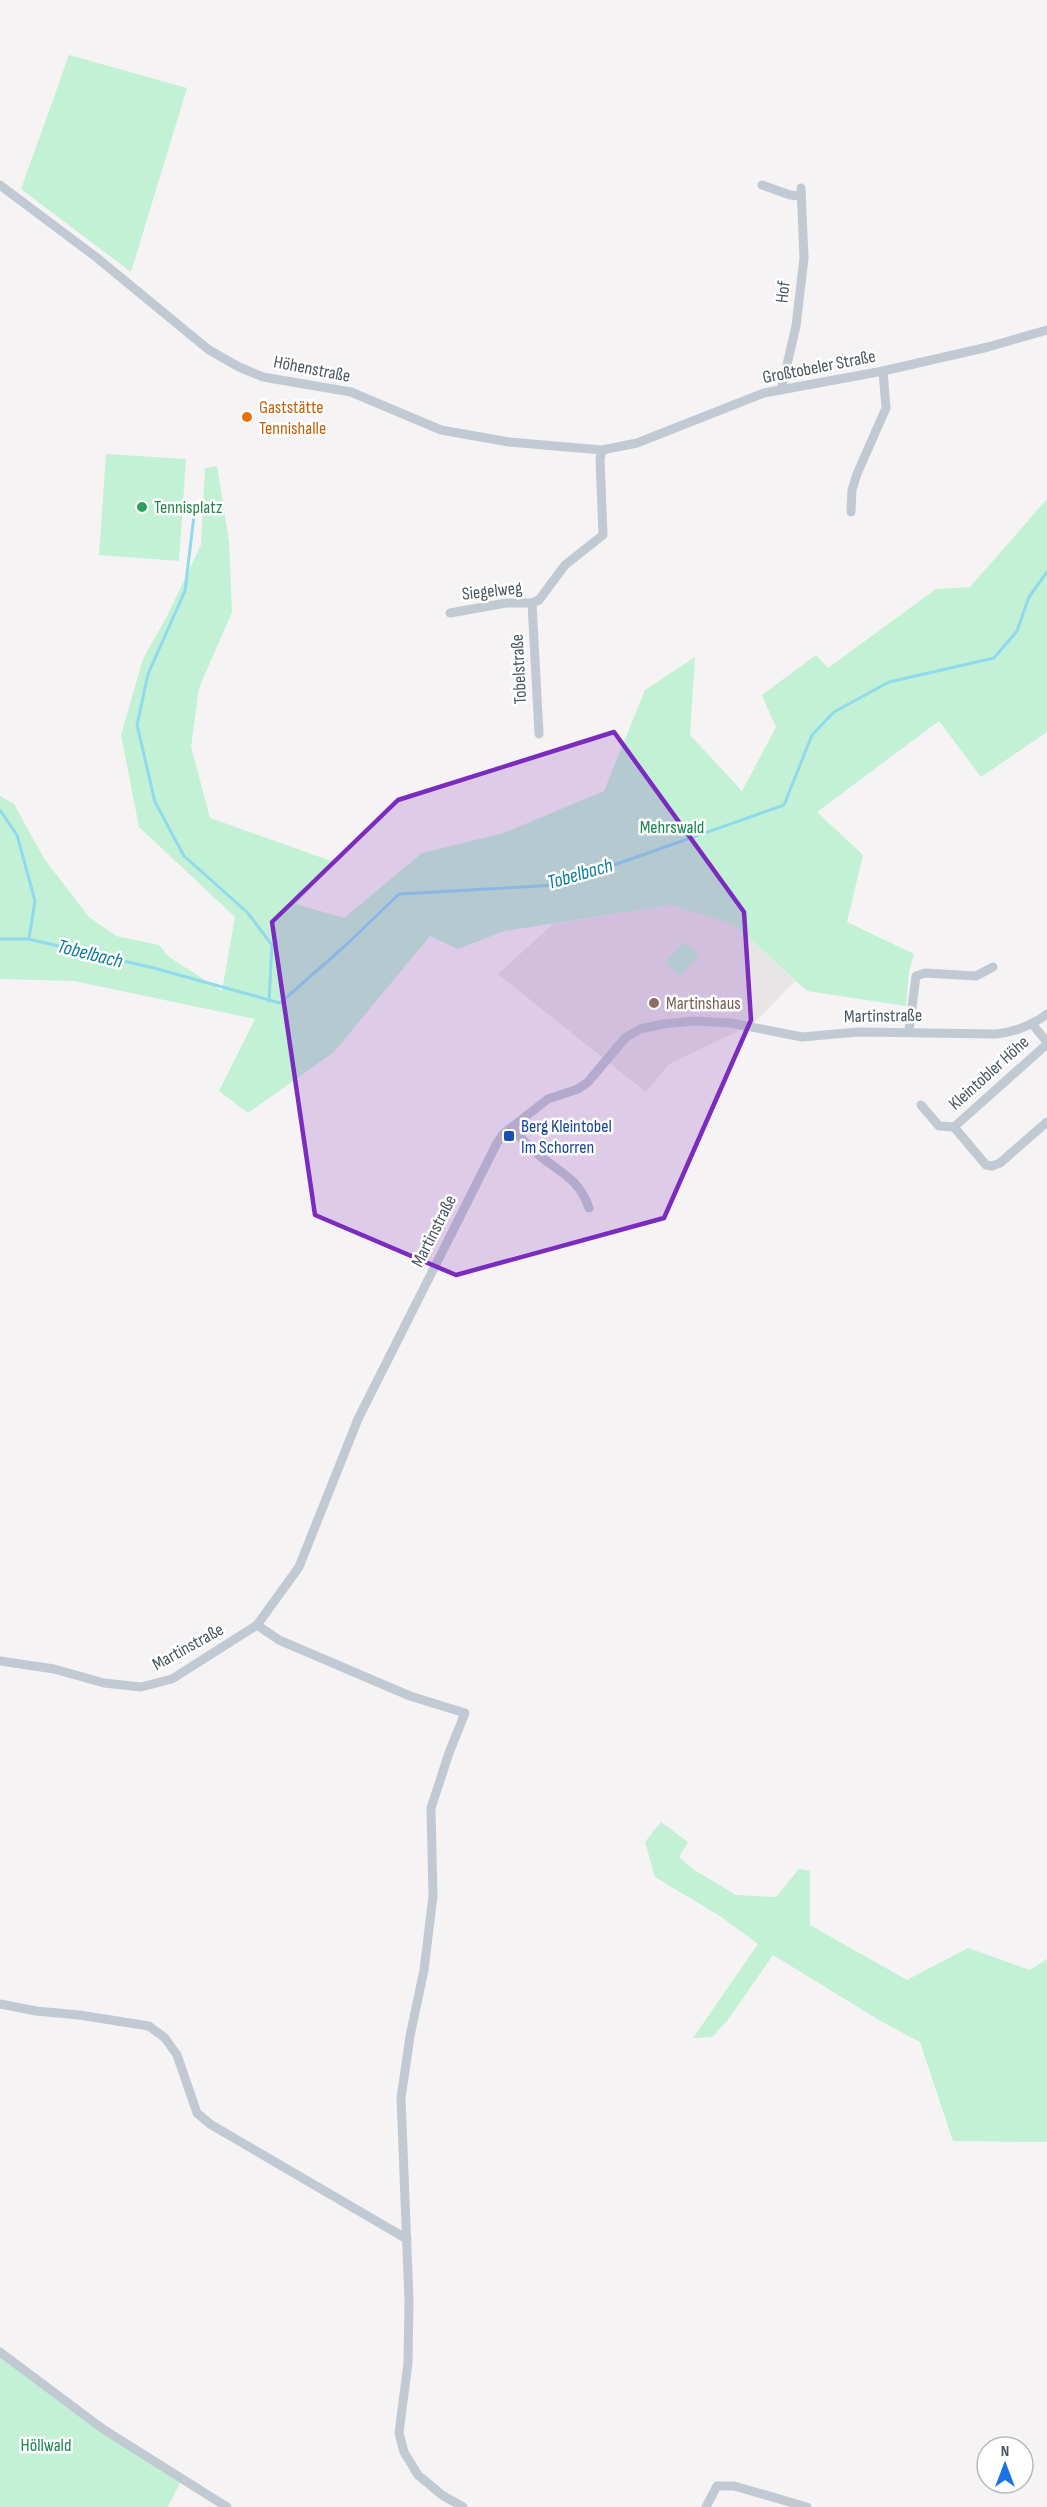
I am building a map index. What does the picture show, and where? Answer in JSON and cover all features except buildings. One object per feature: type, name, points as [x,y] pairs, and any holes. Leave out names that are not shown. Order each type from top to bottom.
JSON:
[{"type":"street","name":"Höhenstraße","points":[[0,185],[96,257],[209,350],[239,367],[279,381],[351,392],[441,429],[509,442],[602,450]]},
{"type":"street","name":"Hof","points":[[762,185],[790,195],[801,192],[804,258],[796,326],[781,390]]},
{"type":"street","name":"Großtobeler Straße","points":[[602,450],[638,443],[764,393],[884,371],[988,347],[1047,330]]},
{"type":"street","points":[[851,512],[852,490],[857,474],[886,408],[884,371]]},
{"type":"street","name":"Siegelweg","points":[[450,613],[506,603],[532,603],[539,600],[565,565],[603,535],[600,459],[602,450]]},
{"type":"street","name":"Tobelstraße","points":[[532,603],[539,734]]},
{"type":"street","points":[[909,1031],[916,976],[925,973],[976,976],[993,967]]},
{"type":"street","name":"Martinstraße","points":[[0,1661],[54,1669],[104,1683],[141,1687],[172,1678],[257,1625],[299,1567],[358,1419],[497,1143],[512,1127],[553,1096],[578,1089],[588,1082],[625,1038],[640,1029],[663,1024],[694,1022],[730,1023],[802,1037],[858,1032],[909,1031],[996,1034],[1014,1032],[1033,1025],[1047,1014]]},
{"type":"street","name":"Kleintobler Höhe","points":[[921,1105],[942,1128],[954,1127],[1047,1043],[1033,1025]]},
{"type":"street","name":"Kleintobler Höhe","points":[[954,1127],[986,1164],[992,1166],[1000,1163],[1047,1122]]},
{"type":"street","points":[[512,1127],[532,1149],[564,1171],[580,1189],[589,1208]]},
{"type":"street","points":[[257,1625],[279,1640],[410,1696],[465,1713],[431,1808],[433,1896],[424,1970],[410,2036],[401,2098],[407,2239],[408,2363],[399,2433],[404,2452],[418,2475],[442,2495],[462,2507]]},
{"type":"street","points":[[0,2004],[149,2026],[165,2038],[177,2055],[197,2112],[210,2124],[407,2239]]},
{"type":"street","points":[[0,2352],[103,2429],[227,2507]]},
{"type":"street","points":[[706,2507],[717,2486],[734,2486],[807,2507]]},
{"type":"highlighted area","points":[[614,732],[744,912],[751,1020],[664,1218],[456,1275],[315,1215],[272,922],[398,800]]},
{"type":"shaded area","name":"Martinshaus","points":[[672,905],[734,925],[795,981],[753,1024],[669,1064],[646,1092],[498,974],[553,924]]},
{"type":"green space","points":[[69,55],[187,88],[131,272],[21,189]]},
{"type":"green space","name":"Tennisplatz","points":[[106,454],[186,459],[179,561],[99,555]]},
{"type":"green space","name":"Mehrswald","points":[[217,466],[229,541],[232,612],[199,688],[191,747],[210,818],[334,862],[296,904],[344,918],[422,853],[504,833],[604,791],[645,690],[695,657],[690,735],[742,791],[776,727],[762,695],[816,655],[828,668],[936,589],[970,587],[1047,499],[1047,732],[981,777],[939,721],[817,812],[863,855],[847,922],[914,954],[909,972],[906,1006],[807,991],[734,925],[672,905],[504,931],[458,949],[430,936],[334,1052],[248,1113],[219,1091],[255,1019],[74,981],[0,979],[0,796],[14,804],[45,860],[89,917],[116,936],[159,945],[169,957],[222,991],[235,917],[139,827],[121,735],[143,659],[168,614],[201,545],[205,468]]},
{"type":"green space","points":[[684,942],[699,955],[680,976],[665,963]]},
{"type":"green space","points":[[661,1822],[688,1842],[679,1857],[694,1870],[736,1895],[776,1897],[799,1869],[810,1871],[810,1925],[907,1980],[968,1948],[1030,1970],[1047,1959],[1047,2142],[953,2141],[920,2042],[884,2023],[773,1955],[727,2021],[712,2037],[693,2038],[758,1944],[720,1916],[655,1877],[645,1842]]},
{"type":"green space","name":"Höllwald","points":[[0,2352],[182,2479],[168,2507],[0,2507]]},
{"type":"waterway","points":[[195,507],[185,591],[148,674],[137,725],[155,802],[184,856],[247,912],[272,945],[269,1001]]},
{"type":"waterway","name":"Tobelbach","points":[[0,939],[28,939],[154,968],[280,1003],[346,945],[399,894],[557,885],[784,805],[812,735],[834,712],[889,682],[994,658],[1017,631],[1029,597],[1047,572]]},
{"type":"waterway","points":[[0,810],[17,835],[35,901],[29,938]]},
{"type":"place","name":"Gaststätte Tennishalle","points":[[247,417]]},
{"type":"place","name":"Tennisplatz","points":[[142,507]]},
{"type":"place","name":"Martinshaus","points":[[654,1003]]},
{"type":"place","name":"Berg Kleintobel Im Schorren","points":[[509,1136]]}]
